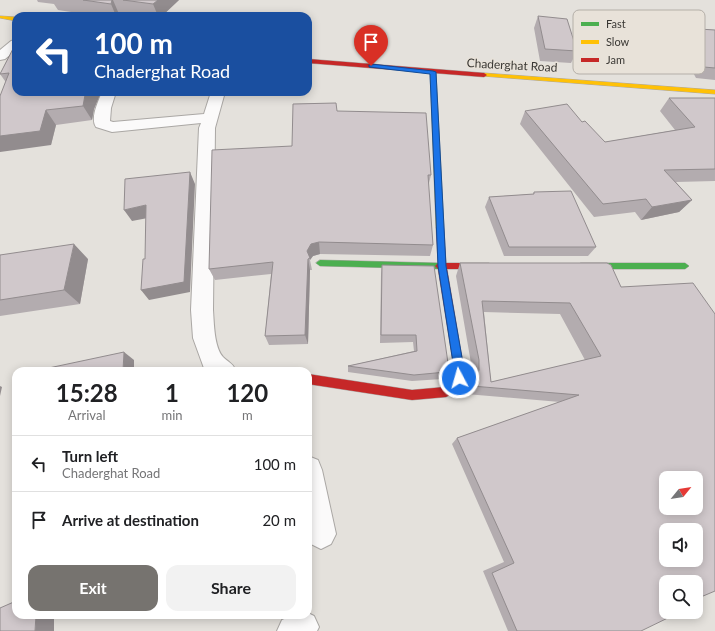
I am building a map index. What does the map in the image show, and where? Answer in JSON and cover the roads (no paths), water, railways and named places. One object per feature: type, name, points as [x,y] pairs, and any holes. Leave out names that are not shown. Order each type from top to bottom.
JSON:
[{"type":"street","points":[[0,17],[12,18]]},
{"type":"street","points":[[0,56],[12,47]]},
{"type":"street","name":"Chaderghat Road","points":[[312,61],[433,72],[593,82],[715,92]]},
{"type":"street","points":[[312,380],[412,395],[446,392],[455,387],[459,378],[459,369],[442,266],[433,72]]},
{"type":"street","points":[[108,96],[103,108],[102,124],[112,127],[208,118]]},
{"type":"street","points":[[216,96],[208,118],[207,128],[202,310],[204,338],[214,364],[218,367]]},
{"type":"street","points":[[320,264],[497,266]]},
{"type":"street","points":[[575,266],[685,266]]},
{"type":"street","points":[[312,490],[321,534]]}]
